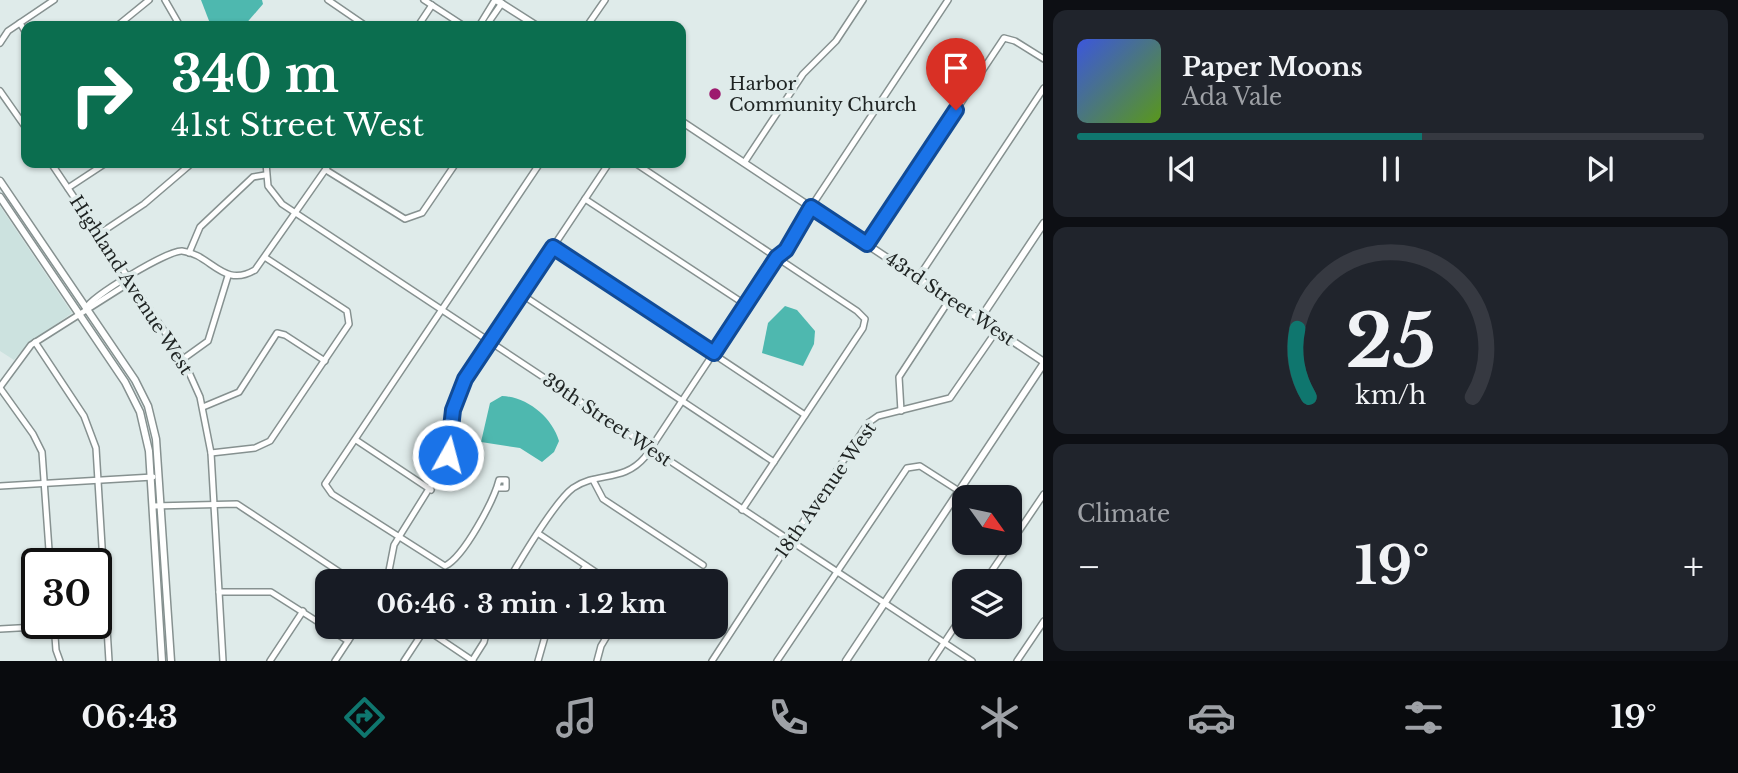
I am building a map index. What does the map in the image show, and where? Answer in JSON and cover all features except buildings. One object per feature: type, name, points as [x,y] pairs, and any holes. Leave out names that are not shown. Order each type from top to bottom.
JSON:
[{"type":"street","points":[[23,21],[54,0]]},
{"type":"street","points":[[123,21],[149,0]]},
{"type":"street","points":[[165,0],[177,21]]},
{"type":"street","points":[[328,0],[359,21]]},
{"type":"street","points":[[424,0],[456,21]]},
{"type":"street","points":[[590,21],[605,0]]},
{"type":"street","points":[[744,163],[803,74],[836,41],[863,0]]},
{"type":"street","points":[[516,569],[567,493],[593,480],[629,472],[650,449],[777,257],[786,250],[811,207],[948,0]]},
{"type":"street","points":[[483,21],[498,1]]},
{"type":"street","points":[[488,21],[498,1]]},
{"type":"street","points":[[498,1],[529,21]]},
{"type":"street","points":[[421,21],[432,5]]},
{"type":"street","points":[[0,43],[8,31],[20,23]]},
{"type":"street","points":[[867,244],[1000,42],[1008,38],[1043,59]]},
{"type":"street","points":[[918,278],[1043,88]]},
{"type":"street","points":[[0,91],[21,121]]},
{"type":"street","name":"43rd Street West","points":[[686,124],[1043,362]]},
{"type":"street","name":"Highland Avenue West","points":[[54,168],[183,359],[203,407],[211,453],[223,661]]},
{"type":"street","points":[[68,188],[98,168]]},
{"type":"street","points":[[99,234],[144,204],[186,168]]},
{"type":"street","points":[[189,253],[200,227],[253,177],[265,175],[265,168]]},
{"type":"street","points":[[49,548],[44,460],[38,443],[0,387],[22,354],[35,342],[86,308],[90,301],[165,255],[178,251],[189,253],[228,276],[251,273],[266,258],[326,170],[397,217],[412,219],[428,205],[453,168]]},
{"type":"street","points":[[499,488],[453,561],[445,566],[399,538],[325,486],[537,168]]},
{"type":"street","points":[[389,569],[391,553],[431,490],[448,455],[457,396],[489,342],[606,168]]},
{"type":"street","points":[[643,168],[857,311],[864,319],[863,328],[742,510]]},
{"type":"street","name":"39th Street West","points":[[265,175],[273,194],[296,214],[972,661]]},
{"type":"street","points":[[0,181],[135,380],[148,406],[156,439],[160,477],[171,661]]},
{"type":"street","points":[[0,197],[79,313],[137,405],[147,436],[162,661]]},
{"type":"street","points":[[585,199],[746,305]]},
{"type":"street","points":[[980,319],[1043,223]]},
{"type":"street","points":[[553,247],[805,415]]},
{"type":"street","points":[[211,453],[255,448],[270,441],[349,324],[347,311],[266,258]]},
{"type":"street","points":[[183,359],[208,341],[228,276]]},
{"type":"street","points":[[521,294],[774,462]]},
{"type":"street","points":[[901,411],[899,377],[950,299]]},
{"type":"street","name":"18th Avenue West","points":[[712,661],[868,423],[878,416],[950,398],[997,330]]},
{"type":"street","points":[[203,407],[239,392],[277,333],[285,335],[325,361]]},
{"type":"street","points":[[35,342],[88,423],[96,448],[110,661]]},
{"type":"street","points":[[963,485],[1043,362]]},
{"type":"street","points":[[356,440],[431,490]]},
{"type":"street","points":[[777,661],[907,468],[920,466],[952,487]]},
{"type":"street","points":[[0,486],[160,477]]},
{"type":"street","points":[[593,480],[603,499],[703,565]]},
{"type":"street","points":[[993,569],[1043,494]]},
{"type":"street","points":[[846,661],[952,502]]},
{"type":"street","points":[[153,506],[214,503],[241,506],[335,569]]},
{"type":"street","points":[[539,534],[591,569]]},
{"type":"street","points":[[219,592],[271,592],[303,611],[348,641],[335,661]]},
{"type":"street","points":[[270,661],[303,611]]},
{"type":"street","points":[[1017,661],[1040,632],[1043,621]]},
{"type":"street","points":[[0,629],[21,627]]},
{"type":"street","points":[[932,661],[952,631]]},
{"type":"street","points":[[56,639],[60,661]]},
{"type":"street","points":[[404,661],[417,639]]},
{"type":"street","points":[[440,639],[473,661],[486,639]]},
{"type":"street","points":[[538,661],[544,639]]},
{"type":"street","points":[[597,661],[605,639]]},
{"type":"shaded area","points":[[0,206],[72,313],[28,344],[14,360],[0,351]]},
{"type":"water","points":[[201,0],[262,0],[263,4],[248,21],[209,21]]},
{"type":"water","points":[[785,306],[797,310],[815,331],[814,344],[803,366],[762,353],[768,323]]},
{"type":"water","points":[[502,396],[529,404],[544,416],[556,432],[559,441],[554,452],[542,462],[520,448],[481,442],[490,403]]},
{"type":"place","name":"Harbor Community Church","points":[[715,94]]},
{"type":"route","points":[[448,455],[453,410],[465,379],[553,247],[714,353],[777,257],[786,250],[809,215],[811,207],[867,244],[956,110]]}]
